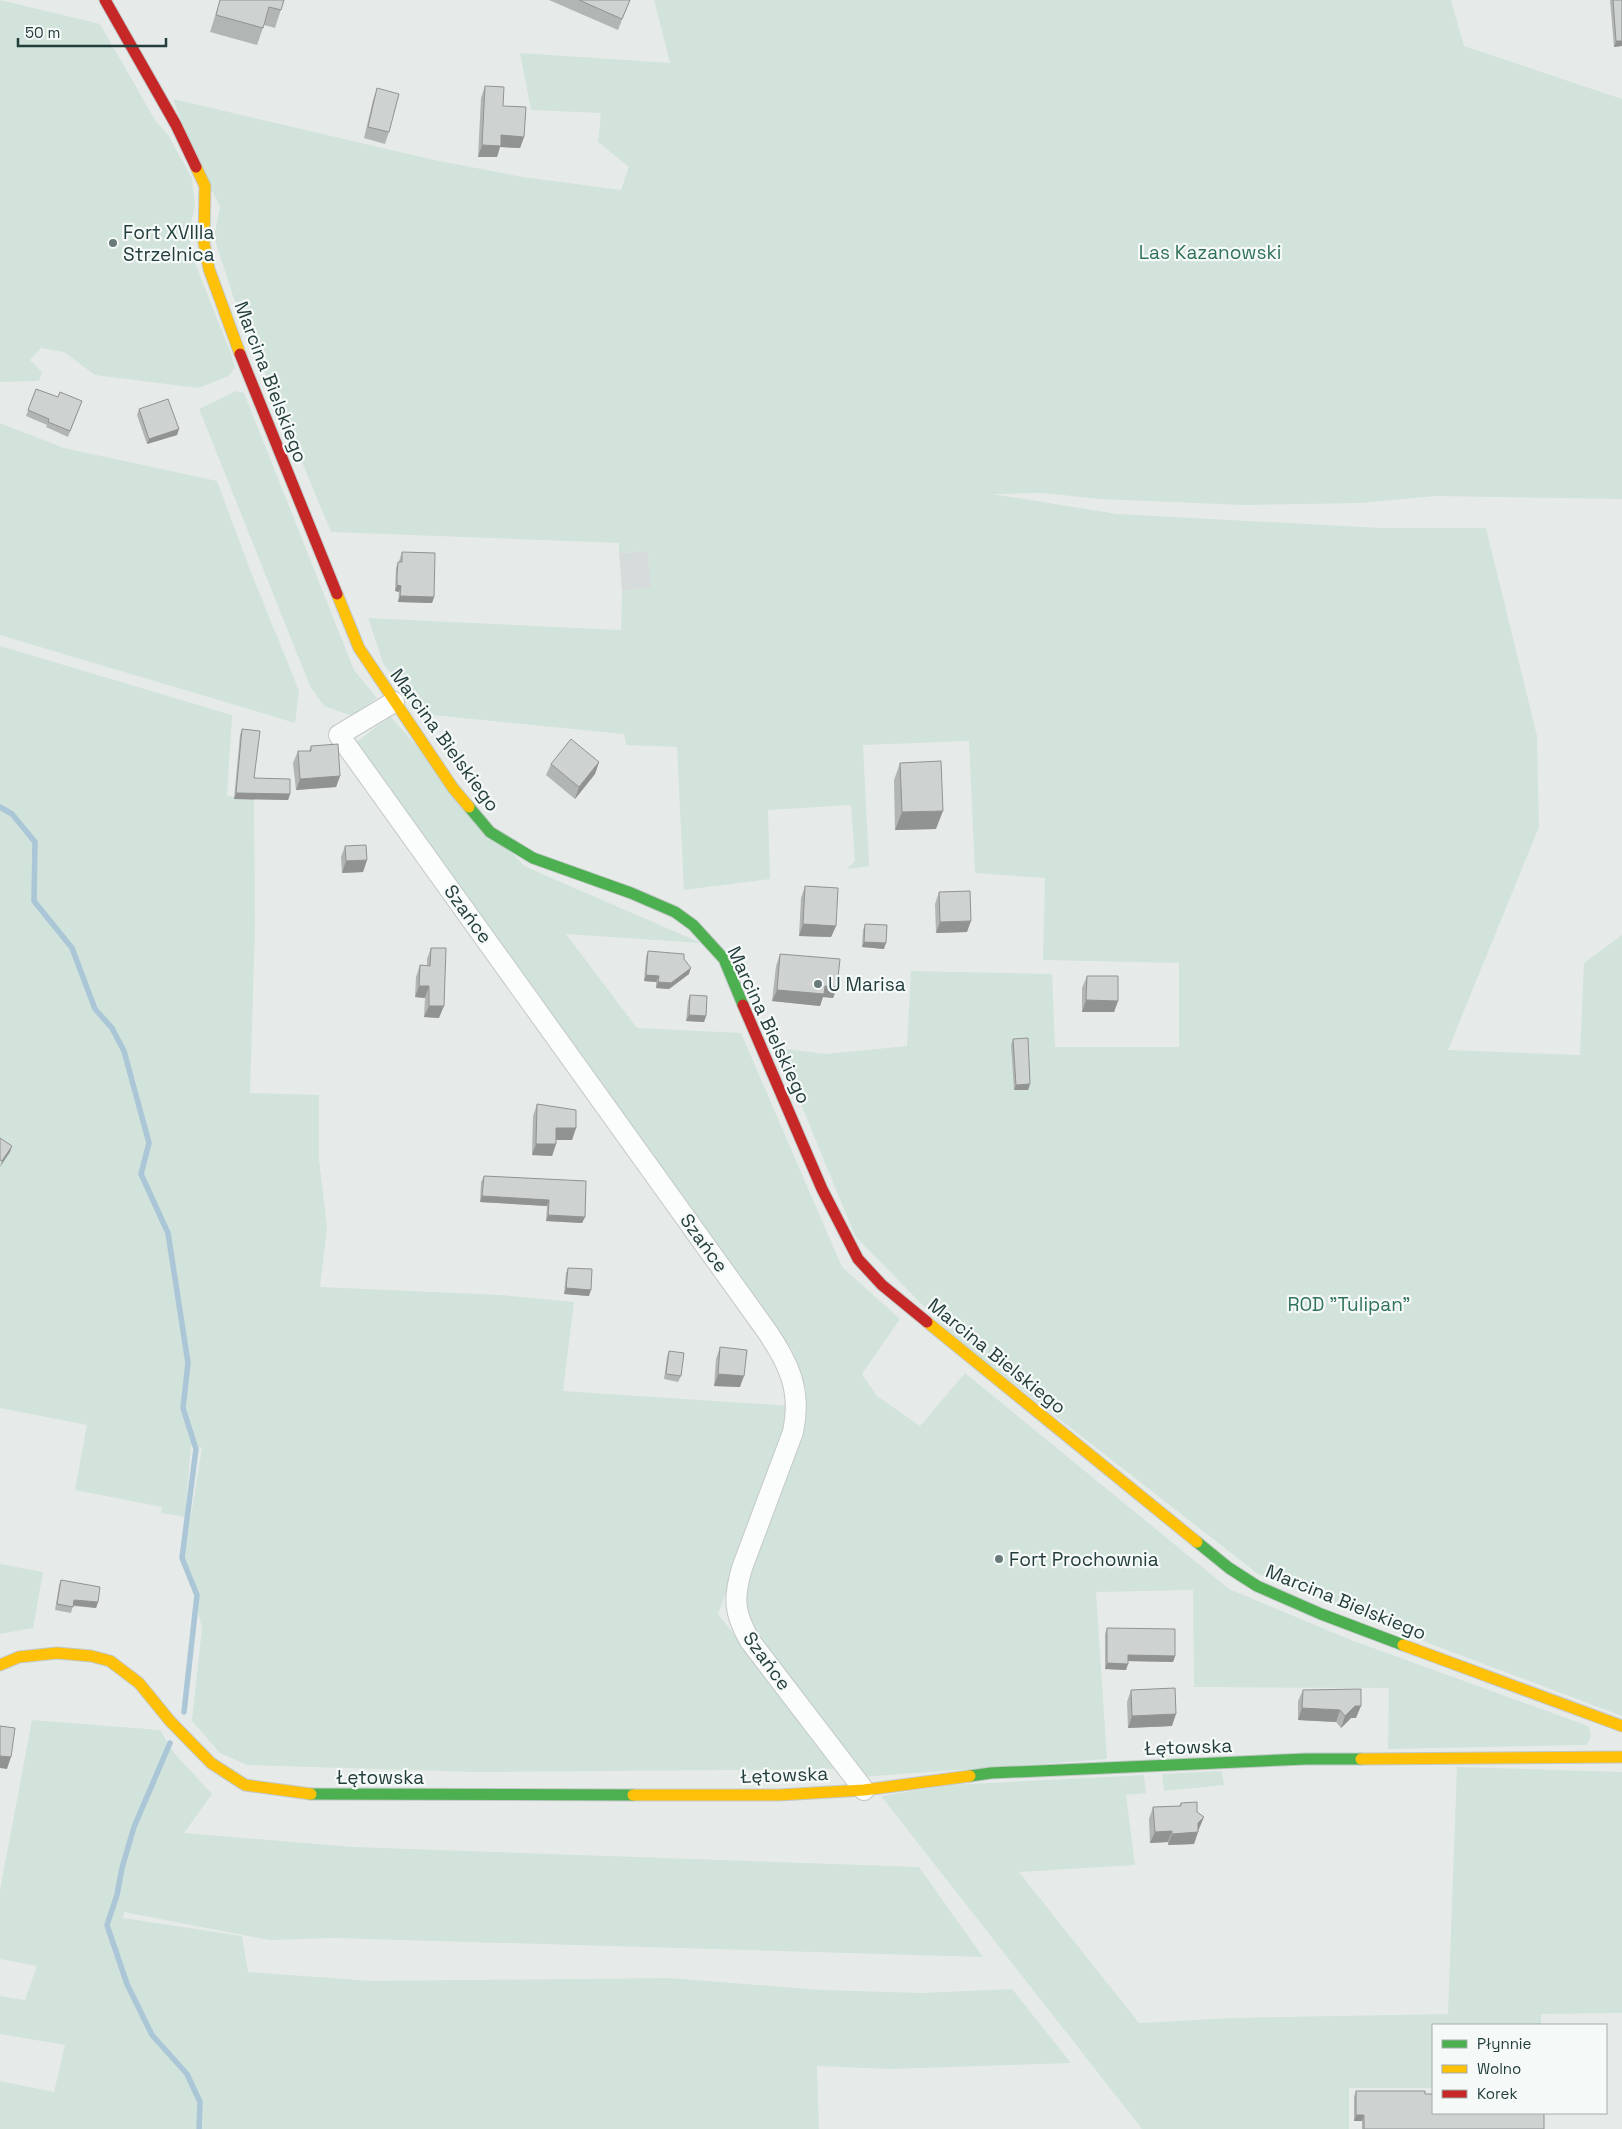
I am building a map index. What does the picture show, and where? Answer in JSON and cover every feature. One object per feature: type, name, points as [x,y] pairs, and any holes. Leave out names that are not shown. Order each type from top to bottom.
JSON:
[{"type":"street","name":"Marcina Bielskiego","points":[[105,0],[176,125],[205,186],[204,243],[209,269],[228,323],[359,648],[453,788],[490,832],[533,858],[631,893],[675,912],[694,925],[724,959],[822,1189],[858,1259],[898,1297],[1200,1545],[1229,1568],[1257,1586],[1321,1614],[1622,1726]]},
{"type":"street","name":"Szańce","points":[[394,702],[338,735],[760,1322],[780,1352],[792,1377],[797,1413],[793,1432],[742,1568],[737,1586],[736,1606],[740,1624],[750,1641],[864,1790]]},
{"type":"street","name":"Łętowska","points":[[0,1665],[19,1657],[57,1653],[91,1656],[110,1661],[139,1683],[170,1721],[211,1763],[245,1785],[303,1794],[779,1795],[864,1790],[1000,1772],[1306,1760],[1622,1757]]},
{"type":"shaded area","points":[[648,551],[651,588],[622,591],[619,553]]},
{"type":"green space","points":[[0,0],[100,24],[155,120],[168,135],[192,178],[195,206],[190,227],[190,251],[235,367],[229,376],[198,388],[95,375],[64,352],[41,348],[30,360],[42,372],[39,381],[0,382]]},
{"type":"green space","points":[[654,0],[1451,0],[1464,46],[1622,99],[1622,499],[1436,496],[1360,503],[1245,505],[1100,499],[1042,493],[992,494],[1117,514],[1381,528],[1486,528],[1537,736],[1539,827],[1448,1050],[1580,1055],[1584,963],[1622,935],[1622,1716],[1436,1646],[1258,1574],[953,1336],[855,1236],[778,1048],[826,1054],[907,1046],[911,971],[1052,974],[1055,1047],[1179,1047],[1179,963],[1043,960],[1045,878],[975,873],[969,741],[863,745],[869,866],[847,869],[855,861],[851,805],[768,810],[770,879],[684,890],[677,747],[626,745],[624,734],[423,714],[383,663],[368,618],[621,630],[622,591],[651,588],[648,551],[619,553],[619,543],[331,532],[233,296],[214,237],[220,207],[192,150],[173,99],[434,160],[523,177],[621,190],[629,167],[598,142],[601,113],[531,110],[520,53],[670,63]]},
{"type":"green space","points":[[236,391],[244,393],[354,670],[377,698],[352,716],[324,706],[310,686],[199,409]]},
{"type":"green space","points":[[0,423],[64,448],[217,481],[299,691],[295,723],[0,635]]},
{"type":"green space","points":[[0,646],[232,715],[227,796],[254,798],[255,926],[250,1093],[319,1095],[319,1160],[327,1227],[320,1287],[501,1295],[574,1302],[563,1391],[792,1406],[793,1412],[718,1614],[840,1769],[476,1772],[247,1765],[220,1753],[192,1721],[202,1628],[184,1558],[202,1448],[191,1446],[185,1517],[161,1513],[162,1507],[75,1490],[87,1425],[0,1408]]},
{"type":"green space","points":[[390,716],[524,866],[701,943],[566,934],[637,1028],[741,1033],[842,1267],[900,1319],[862,1374],[877,1396],[920,1426],[965,1373],[1229,1589],[1351,1640],[1588,1726],[1591,1736],[1586,1745],[1388,1749],[1389,1688],[1194,1687],[1193,1590],[1096,1592],[1107,1759],[860,1777],[745,1619],[745,1584],[806,1415],[806,1390],[793,1351],[354,744]]},
{"type":"green space","points":[[0,1564],[43,1572],[33,1628],[0,1634]]},
{"type":"green space","points":[[32,1720],[160,1730],[175,1754],[212,1794],[184,1833],[354,1847],[919,1867],[983,1957],[335,1938],[269,1940],[124,1912],[123,1918],[242,1936],[248,1972],[373,1981],[670,1978],[822,1990],[922,1993],[1012,1989],[1071,2063],[891,2069],[817,2066],[819,2129],[0,2129],[0,2081],[54,2092],[65,2045],[0,2034],[0,1996],[25,2000],[37,1966],[0,1959],[0,1890]]},
{"type":"green space","points":[[1457,1767],[1622,1772],[1622,2013],[1541,2014],[1541,2024],[1432,2024],[1432,2088],[1349,2088],[1349,2129],[1142,2129],[881,1796],[950,1785],[1144,1775],[1146,1793],[1126,1795],[1135,1865],[1019,1872],[1139,2023],[1232,2018],[1448,2014]]},
{"type":"green space","points":[[1222,1771],[1224,1785],[1164,1791],[1162,1774]]},
{"type":"building","points":[[220,0],[284,0],[281,10],[269,7],[263,28],[216,15]]},
{"type":"building","points":[[579,0],[630,0],[622,19]]},
{"type":"building","points":[[1613,0],[1622,0],[1622,41],[1616,41]]},
{"type":"building","points":[[485,86],[504,87],[503,106],[526,107],[524,137],[501,135],[501,146],[482,145]]},
{"type":"building","points":[[377,88],[399,94],[389,132],[368,127]]},
{"type":"building","points":[[36,389],[58,397],[60,392],[82,401],[70,431],[48,422],[49,419],[28,410]]},
{"type":"building","points":[[168,399],[179,429],[149,439],[139,409]]},
{"type":"building","points":[[402,552],[435,553],[434,597],[400,596],[401,586],[397,585],[397,574],[398,562],[402,562]]},
{"type":"building","points":[[242,729],[260,731],[254,778],[290,779],[290,794],[236,793]]},
{"type":"building","points":[[571,739],[599,762],[579,787],[551,764]]},
{"type":"building","points":[[338,744],[340,776],[300,779],[298,751],[311,751],[311,746]]},
{"type":"building","points":[[941,761],[943,811],[902,812],[900,763]]},
{"type":"building","points":[[366,845],[367,860],[346,861],[345,846]]},
{"type":"building","points":[[805,886],[838,888],[836,926],[803,924]]},
{"type":"building","points":[[970,891],[971,921],[940,922],[939,892]]},
{"type":"building","points":[[865,924],[887,925],[886,943],[864,942]]},
{"type":"building","points":[[431,948],[446,948],[444,1006],[429,1006],[429,986],[419,986],[420,965],[430,966]]},
{"type":"building","points":[[648,951],[684,954],[684,959],[691,968],[671,983],[658,982],[659,976],[646,975]]},
{"type":"building","points":[[780,954],[840,959],[837,987],[825,986],[824,994],[777,990]]},
{"type":"building","points":[[1087,976],[1118,976],[1118,1001],[1086,1000]]},
{"type":"building","points":[[690,995],[707,996],[706,1016],[689,1015]]},
{"type":"building","points":[[1028,1038],[1030,1084],[1016,1085],[1013,1039]]},
{"type":"building","points":[[537,1104],[576,1110],[576,1128],[556,1128],[556,1144],[536,1144]]},
{"type":"building","points":[[0,1138],[12,1146],[2,1161],[0,1160]]},
{"type":"building","points":[[484,1176],[586,1181],[585,1217],[548,1215],[549,1200],[482,1196]]},
{"type":"building","points":[[568,1268],[592,1269],[591,1290],[566,1288]]},
{"type":"building","points":[[720,1347],[747,1350],[744,1376],[718,1374]]},
{"type":"building","points":[[669,1351],[684,1353],[681,1376],[666,1374]]},
{"type":"building","points":[[61,1580],[100,1587],[98,1602],[74,1600],[73,1607],[57,1604]]},
{"type":"building","points":[[1107,1628],[1175,1629],[1175,1656],[1128,1655],[1128,1664],[1107,1663]]},
{"type":"building","points":[[1175,1688],[1176,1714],[1132,1716],[1131,1690]]},
{"type":"building","points":[[1361,1689],[1361,1706],[1355,1706],[1345,1716],[1340,1710],[1302,1708],[1303,1690]]},
{"type":"building","points":[[0,1726],[15,1728],[11,1757],[0,1756]]},
{"type":"building","points":[[1197,1802],[1197,1812],[1204,1817],[1198,1823],[1198,1832],[1172,1834],[1172,1831],[1155,1832],[1153,1807],[1181,1806],[1181,1803]]},
{"type":"building","points":[[1356,2091],[1425,2091],[1425,2094],[1432,2094],[1432,2114],[1544,2114],[1544,2129],[1364,2129],[1364,2115],[1356,2115]]},
{"type":"waterway","points":[[0,807],[12,814],[35,842],[34,901],[72,948],[95,1009],[112,1028],[124,1051],[149,1143],[141,1174],[168,1233],[188,1363],[183,1408],[196,1449],[182,1558],[197,1595],[184,1712]]},
{"type":"waterway","points":[[170,1743],[134,1827],[122,1868],[117,1895],[107,1925],[127,1984],[152,2035],[187,2074],[200,2102],[199,2129]]},
{"type":"traffic: fast","points":[[469,807],[490,832],[533,858],[631,893],[675,912],[693,925],[724,959],[743,1005]]},
{"type":"traffic: fast","points":[[1197,1542],[1229,1568],[1257,1586],[1321,1614],[1403,1645]]},
{"type":"traffic: fast","points":[[970,1776],[991,1773],[1306,1759],[1361,1759]]},
{"type":"traffic: fast","points":[[311,1794],[633,1795]]},
{"type":"traffic: slow","points":[[196,167],[205,186],[204,243],[209,269],[240,354]]},
{"type":"traffic: slow","points":[[337,594],[359,648],[453,788],[469,807]]},
{"type":"traffic: slow","points":[[927,1322],[1197,1542]]},
{"type":"traffic: slow","points":[[1403,1645],[1622,1726]]},
{"type":"traffic: slow","points":[[0,1665],[19,1657],[57,1653],[91,1656],[110,1661],[139,1683],[170,1721],[211,1763],[245,1785],[311,1794]]},
{"type":"traffic: slow","points":[[1361,1759],[1622,1757]]},
{"type":"traffic: slow","points":[[633,1795],[779,1795],[864,1790],[970,1776]]},
{"type":"traffic: jam","points":[[105,0],[176,125],[196,167]]},
{"type":"traffic: jam","points":[[240,354],[337,594]]},
{"type":"traffic: jam","points":[[743,1005],[822,1189],[858,1259],[882,1285],[927,1322]]},
{"type":"place","name":"Fort XVIIIa Strzelnica","points":[[113,243]]},
{"type":"place","name":"U Marisa","points":[[818,984]]},
{"type":"place","name":"Fort Prochownia","points":[[999,1559]]},
{"type":"park label","name":"Las Kazanowski","points":[[1210,252]]},
{"type":"park label","name":"ROD \"Tulipan\"","points":[[1349,1304]]}]
